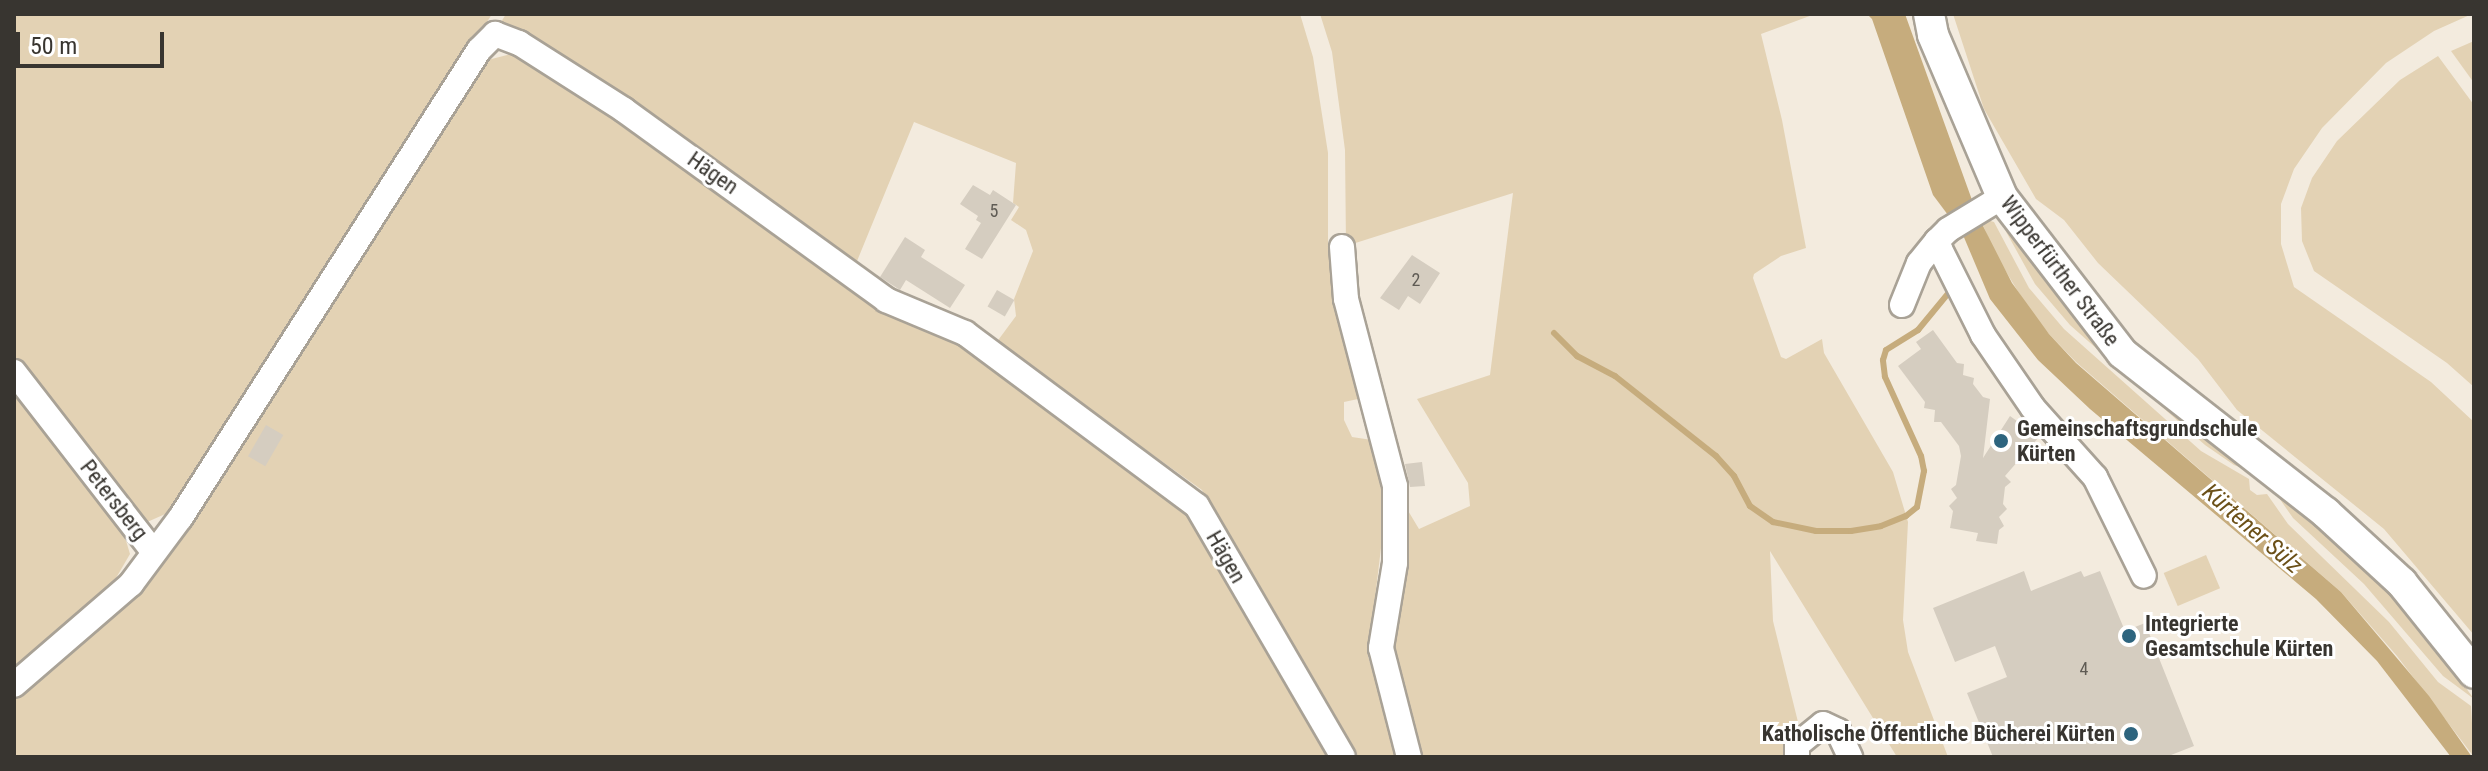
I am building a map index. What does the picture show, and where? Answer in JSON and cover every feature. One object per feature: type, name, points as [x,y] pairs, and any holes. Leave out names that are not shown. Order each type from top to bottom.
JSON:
[{"type":"main road","name":"Wipperfürther Straße","points":[[1929,14],[1933,35],[1995,201],[2122,353],[2326,513],[2402,583],[2474,673]]},
{"type":"street","name":"Hägen","points":[[153,551],[181,517],[479,50],[495,34],[519,43],[624,110],[886,300],[965,333],[1197,506],[1343,757]]},
{"type":"street","points":[[1902,305],[1919,263],[1942,240],[1995,201]]},
{"type":"street","points":[[1942,240],[1983,335],[2033,408],[2095,477],[2144,576]]},
{"type":"street","points":[[1342,247],[1346,299],[1395,486],[1395,563],[1381,648],[1409,757]]},
{"type":"street","name":"Petersberg","points":[[14,372],[153,551],[131,584],[14,685]]},
{"type":"street","points":[[1797,757],[1797,745],[1823,724],[1838,731],[1850,757]]},
{"type":"shaded area","points":[[14,14],[492,14],[181,507],[145,523],[14,357]]},
{"type":"shaded area","points":[[506,14],[1300,14],[1313,57],[1328,153],[1328,248],[1358,399],[1344,402],[1344,420],[1352,437],[1372,440],[1383,500],[1381,548],[1368,656],[1398,757],[1353,757],[1272,631],[1202,490],[996,343],[1016,316],[1014,299],[1033,251],[1026,230],[1011,220],[1019,207],[1013,203],[1016,163],[914,122],[855,266],[498,27]]},
{"type":"shaded area","points":[[1320,14],[1815,14],[1761,34],[1782,120],[1806,248],[1781,256],[1754,274],[1753,278],[1781,357],[1786,359],[1822,339],[1824,353],[1893,472],[1908,522],[1903,620],[1908,652],[1948,757],[1897,757],[1770,551],[1773,621],[1798,722],[1797,757],[1415,757],[1391,677],[1401,499],[1419,529],[1470,506],[1468,483],[1417,399],[1490,375],[1513,193],[1346,246],[1345,150],[1332,52]]},
{"type":"shaded area","points":[[1953,14],[2472,14],[2434,31],[2386,63],[2322,128],[2294,169],[2281,204],[2281,244],[2294,287],[2431,382],[2474,422],[2474,635],[2384,529],[2237,410],[2198,359],[2098,263],[2064,220],[2036,199],[1984,109]]},
{"type":"shaded area","points":[[2474,41],[2474,83],[2451,51]]},
{"type":"shaded area","points":[[511,54],[583,98],[882,308],[972,349],[1201,523],[1338,757],[14,757],[14,699],[114,616],[153,571],[480,62]]},
{"type":"shaded area","points":[[2438,56],[2474,105],[2474,387],[2447,363],[2314,271],[2302,241],[2301,208],[2312,178],[2337,141],[2400,80]]},
{"type":"shaded area","points":[[1987,220],[1994,222],[2029,288],[2064,329],[2201,451],[2249,479],[2250,490],[2257,495],[2267,494],[2288,524],[2389,622],[2438,682],[2471,706],[2474,757],[2397,656],[2341,592],[2076,362],[2049,334],[2028,308],[1996,255],[1982,223]]},
{"type":"shaded area","points":[[2004,228],[2059,296],[2136,374],[2255,473],[2234,465],[2205,445],[2070,325],[2035,284]]},
{"type":"shaded area","points":[[14,391],[124,534],[130,554],[109,590],[14,672]]},
{"type":"shaded area","points":[[2270,485],[2355,556],[2426,633],[2474,699],[2443,676],[2364,584],[2293,518]]},
{"type":"shaded area","points":[[2206,555],[2220,588],[2178,606],[2164,573]]},
{"type":"water","name":"Kürtener Sülz","points":[[1867,14],[1905,14],[1972,200],[1985,221],[1982,224],[2012,283],[2049,334],[2076,363],[2341,592],[2429,696],[2472,757],[2451,757],[2377,661],[2316,599],[2090,409],[2038,360],[1990,299],[1963,235],[1933,195],[1872,19]]},
{"type":"building","points":[[973,185],[990,195],[993,190],[1016,205],[982,259],[965,249],[981,223],[976,220],[978,216],[960,204]]},
{"type":"building","points":[[905,237],[925,250],[921,257],[965,285],[950,308],[906,280],[900,290],[880,277]]},
{"type":"building","points":[[1412,255],[1440,273],[1420,304],[1408,296],[1399,310],[1380,298]]},
{"type":"building","points":[[997,290],[1014,300],[1005,316],[988,306]]},
{"type":"building","points":[[1933,330],[1957,363],[1964,364],[1963,375],[1974,378],[1973,384],[1983,397],[1990,399],[1983,458],[2010,416],[2021,424],[2023,420],[2039,437],[2005,476],[2011,482],[2005,487],[2003,504],[2007,509],[1999,517],[2004,526],[1999,530],[1997,544],[1976,541],[1978,533],[1950,528],[1953,511],[1949,506],[1957,498],[1951,489],[1956,485],[1961,456],[1959,446],[1941,422],[1934,422],[1935,410],[1924,408],[1925,402],[1898,366],[1921,349],[1916,342]]},
{"type":"building","points":[[266,425],[283,435],[265,466],[248,456]]},
{"type":"building","points":[[1422,462],[1425,486],[1410,487],[1405,464]]},
{"type":"building","points":[[2024,571],[2031,591],[2081,571],[2084,577],[2100,571],[2125,631],[2145,623],[2194,746],[2166,757],[1993,757],[1967,693],[2007,677],[1995,646],[1955,662],[1933,608]]},
{"type":"waterway","points":[[1554,333],[1577,356],[1615,376],[1716,456],[1734,476],[1750,506],[1773,522],[1816,531],[1851,531],[1881,526],[1906,516],[1917,507],[1924,471],[1921,456],[1885,377],[1883,360],[1886,350],[1918,330],[1951,290]]},
{"type":"place","name":"Gemeinschaftsgrundschule Kürten","points":[[2001,441]]},
{"type":"place","name":"Integrierte Gesamtschule Kürten","points":[[2129,636]]},
{"type":"place","name":"Katholische Öffentliche Bücherei Kürten","points":[[2131,734]]}]
